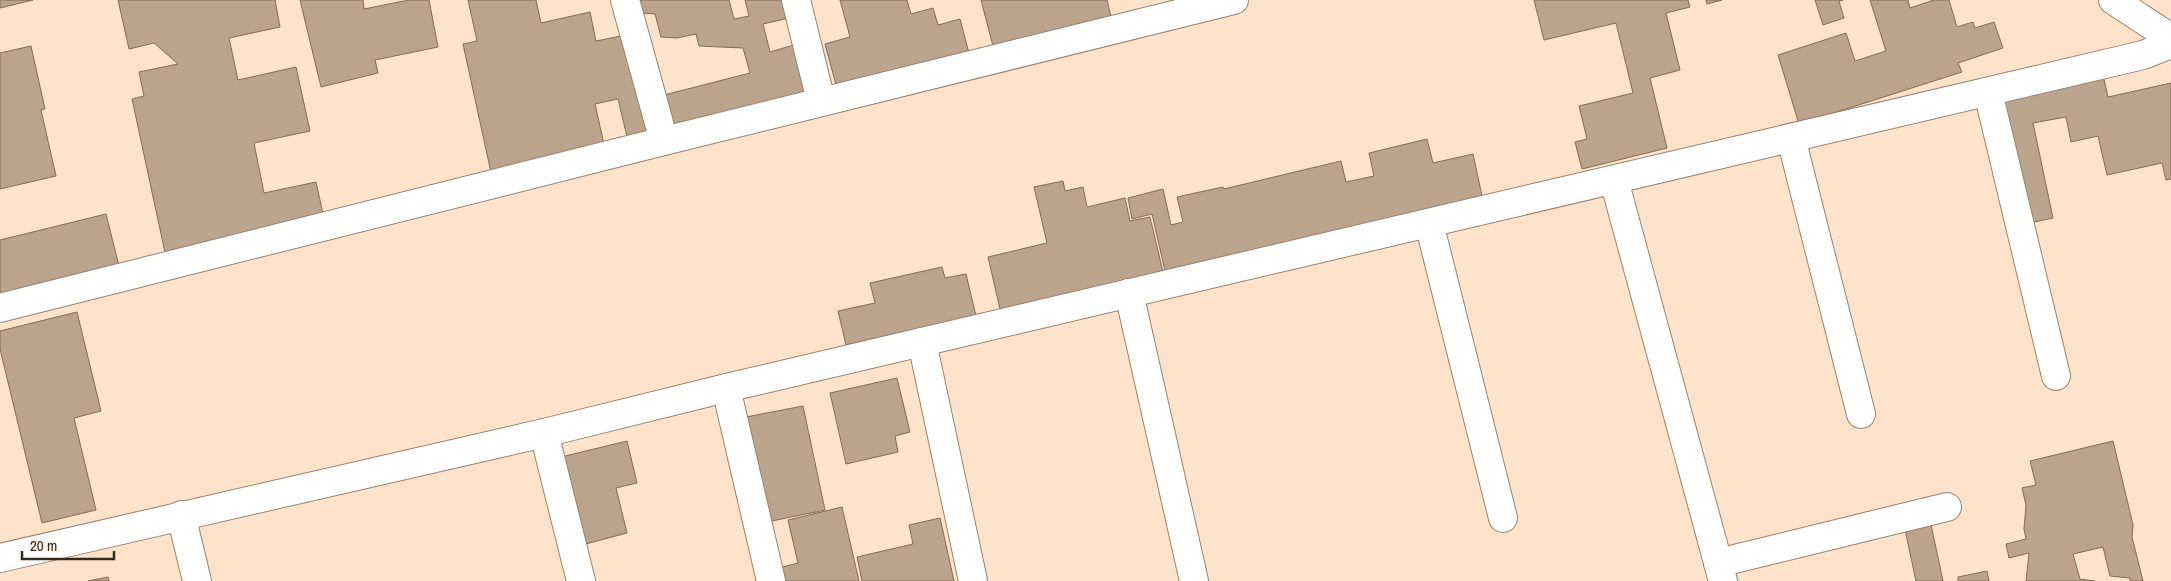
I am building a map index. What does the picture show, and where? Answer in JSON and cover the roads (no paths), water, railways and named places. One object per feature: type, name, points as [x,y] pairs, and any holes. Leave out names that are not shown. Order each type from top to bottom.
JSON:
[{"type":"street","points":[[625,0],[664,141]]},
{"type":"street","points":[[796,0],[821,102]]},
{"type":"street","points":[[0,308],[1234,0]]},
{"type":"street","points":[[2113,0],[2171,38]]},
{"type":"street","points":[[0,558],[544,433],[726,388],[1988,92],[2143,55],[2171,44]]},
{"type":"street","points":[[1988,92],[2056,376]]},
{"type":"street","points":[[1791,138],[1861,414]]},
{"type":"street","points":[[1614,180],[1721,572],[1947,507]]},
{"type":"street","points":[[1429,222],[1503,518]]},
{"type":"street","points":[[1130,293],[1194,581]]},
{"type":"street","points":[[922,342],[974,581]]},
{"type":"street","points":[[726,388],[771,581]]},
{"type":"street","points":[[544,433],[580,581]]},
{"type":"street","points":[[181,515],[197,581]]}]
